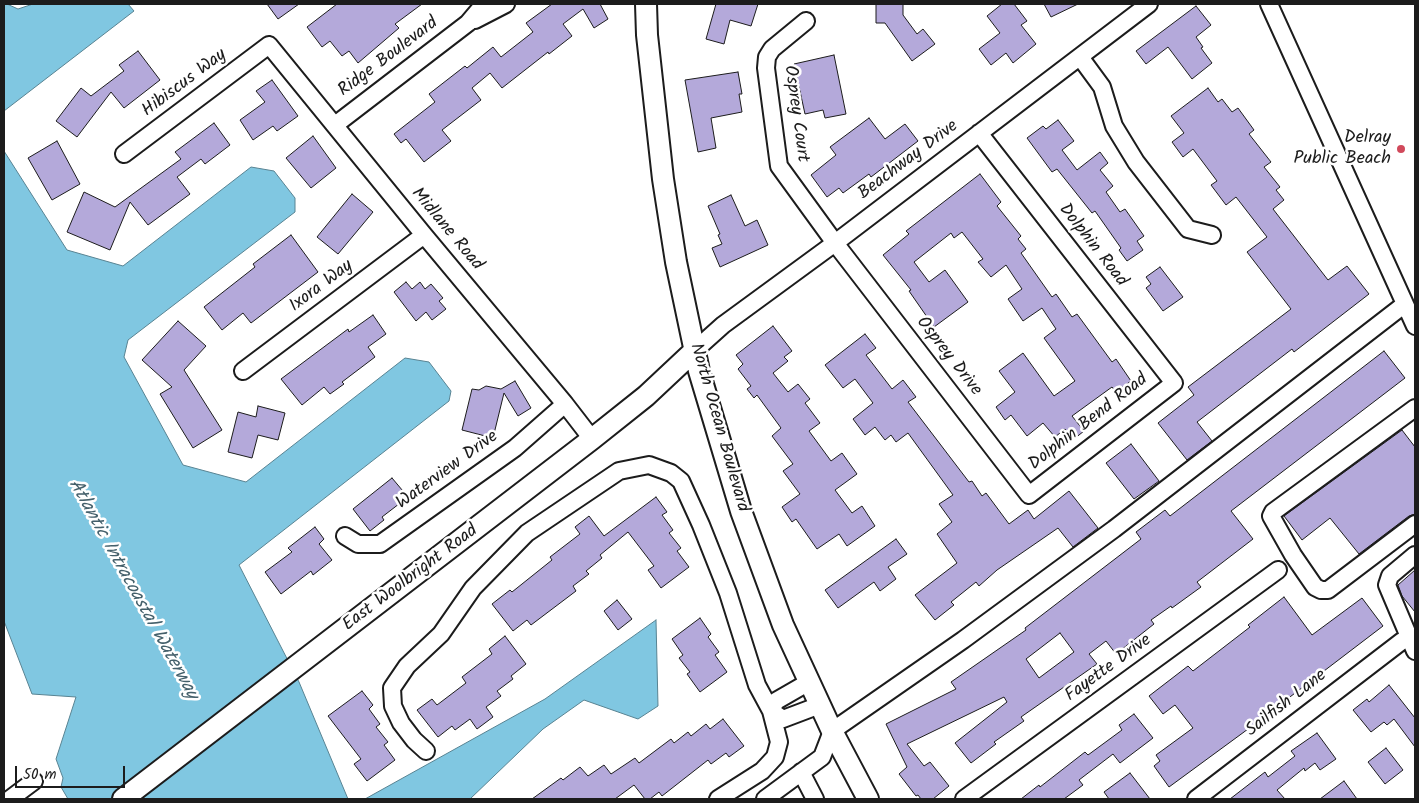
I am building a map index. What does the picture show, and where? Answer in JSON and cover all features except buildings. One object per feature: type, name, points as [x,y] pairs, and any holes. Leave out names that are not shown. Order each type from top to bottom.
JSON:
[{"type":"main road","name":"North Ocean Boulevard","points":[[646,4],[664,179],[676,262],[694,351],[742,511],[783,626],[832,730],[868,799]]},
{"type":"main road","name":"East Woolbright Road","points":[[123,799],[592,440],[646,396],[694,351]]},
{"type":"street","name":"Ridge Boulevard","points":[[468,23],[484,4]]},
{"type":"street","name":"Ridge Boulevard","points":[[334,126],[468,23],[506,4]]},
{"type":"street","points":[[1269,4],[1415,326]]},
{"type":"street","name":"Beachway Drive","points":[[694,351],[723,325],[835,243],[1080,57],[1143,6]]},
{"type":"street","name":"Osprey Court","points":[[806,21],[772,49],[767,57],[767,78],[779,166],[835,243]]},
{"type":"street","name":"Midlane Road","points":[[269,45],[565,404],[592,440]]},
{"type":"street","name":"Hibiscus Way","points":[[124,154],[269,45]]},
{"type":"street","points":[[1080,57],[1102,86],[1114,126],[1136,162],[1188,230],[1212,235]]},
{"type":"street","name":"Dolphin Road","points":[[979,133],[1174,383]]},
{"type":"street","name":"Ixora Way","points":[[243,371],[424,235]]},
{"type":"street","name":"Osprey Drive","points":[[835,243],[1030,495]]},
{"type":"street","points":[[765,799],[822,757],[832,730],[963,640],[1035,587],[1405,304]]},
{"type":"street","name":"Dolphin Bend Road","points":[[1030,495],[1174,383]]},
{"type":"street","name":"Waterview Drive","points":[[345,536],[358,544],[380,544],[515,448],[565,404]]},
{"type":"street","points":[[1415,408],[1273,512],[1271,516],[1293,555],[1315,587],[1320,590],[1328,590],[1415,524]]},
{"type":"street","points":[[426,752],[401,723],[393,706],[392,688],[407,666],[441,634],[473,588],[527,533],[619,471],[649,465],[671,473],[681,481],[728,593],[757,686],[772,712],[779,742],[775,757],[762,771],[718,799]]},
{"type":"street","points":[[1409,646],[1387,585],[1390,576],[1415,555]]},
{"type":"street","name":"Fayette Drive","points":[[964,799],[1278,570]]},
{"type":"street","name":"Sailfish Lane","points":[[1196,799],[1409,646]]},
{"type":"street","points":[[772,712],[776,701],[809,682]]},
{"type":"street","points":[[772,712],[783,719],[820,705]]},
{"type":"street","points":[[801,772],[815,799]]},
{"type":"street","points":[[10,799],[34,781]]},
{"type":"water","points":[[4,4],[18,9],[33,4],[128,4],[134,11],[4,111]]},
{"type":"water","name":"Atlantic Intracoastal Waterway","points":[[4,151],[67,250],[123,266],[251,167],[274,171],[295,198],[295,212],[128,340],[124,357],[183,465],[246,482],[405,358],[429,362],[451,391],[449,401],[239,565],[299,682],[348,799],[68,799],[61,787],[63,778],[56,759],[76,697],[32,694],[4,621]]},
{"type":"water","points":[[656,620],[658,706],[638,719],[584,700],[543,729],[470,799],[365,799],[545,699]]},
{"type":"place","name":"Delray Public Beach","points":[[1401,149]]}]
